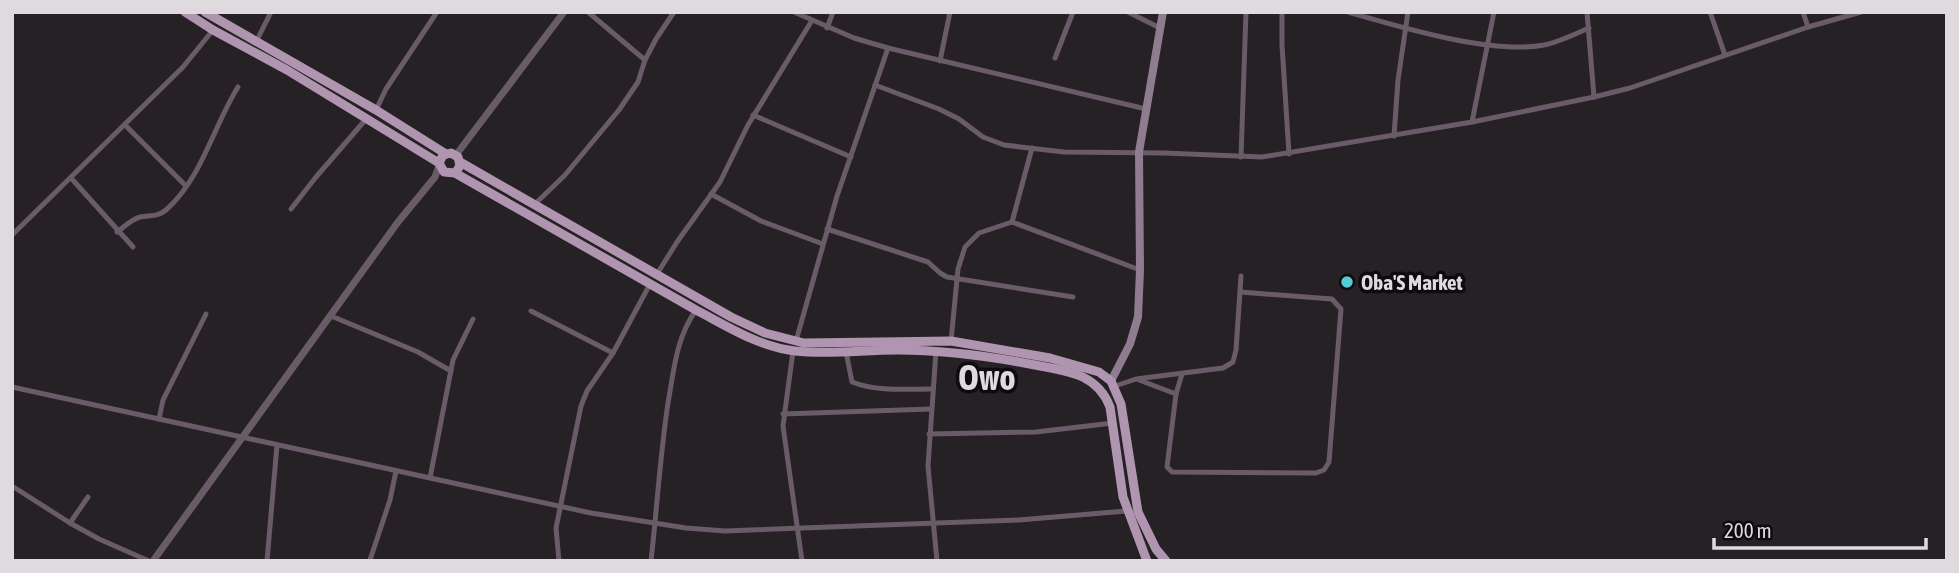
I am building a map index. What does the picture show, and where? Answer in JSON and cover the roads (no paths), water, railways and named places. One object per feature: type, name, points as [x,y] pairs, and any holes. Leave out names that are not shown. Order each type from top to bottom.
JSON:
[{"type":"main road","points":[[185,12],[367,118],[439,170],[455,173],[696,310],[761,342],[846,351],[968,349],[1050,358],[1089,369],[1113,384],[1121,404],[1138,512],[1156,549],[1167,561]]},
{"type":"main road","points":[[205,12],[731,317],[794,346],[951,341],[968,349],[1083,376],[1105,396],[1113,423],[1126,511],[1147,561]]},
{"type":"main road","points":[[1113,384],[1135,330],[1140,303],[1139,152],[1163,12]]},
{"type":"main road","points":[[439,170],[446,154]]},
{"type":"main road","points":[[455,173],[458,159]]},
{"type":"street","points":[[256,42],[271,12]]},
{"type":"street","points":[[376,110],[386,89],[437,12]]},
{"type":"street","points":[[458,159],[564,12]]},
{"type":"street","points":[[588,12],[645,60]]},
{"type":"street","points":[[535,204],[565,175],[619,110],[638,82],[645,60],[674,12]]},
{"type":"street","points":[[794,12],[811,22],[887,48],[1146,109]]},
{"type":"street","points":[[827,28],[833,12]]},
{"type":"street","points":[[940,61],[950,12]]},
{"type":"street","points":[[1055,58],[1073,12]]},
{"type":"street","points":[[1128,12],[1160,29]]},
{"type":"street","points":[[1241,157],[1246,12]]},
{"type":"street","points":[[1282,12],[1289,154]]},
{"type":"street","points":[[1348,12],[1488,45],[1510,47],[1545,45],[1589,29]]},
{"type":"street","points":[[1394,136],[1408,12]]},
{"type":"street","points":[[1472,122],[1494,12]]},
{"type":"street","points":[[1587,12],[1594,97]]},
{"type":"street","points":[[1710,12],[1725,55]]},
{"type":"street","points":[[1803,12],[1808,27]]},
{"type":"street","points":[[876,85],[959,119],[983,137],[1004,145],[1087,153],[1139,152],[1241,157],[1289,154],[1472,122],[1594,97],[1653,81],[1808,27],[1861,12]]},
{"type":"street","points":[[657,274],[728,169],[753,115],[811,22]]},
{"type":"street","points":[[12,235],[183,67],[213,30]]},
{"type":"street","points":[[802,561],[783,426],[794,346],[827,229],[887,48]]},
{"type":"street","points":[[117,232],[134,220],[161,214],[186,186],[200,165],[225,108],[238,87]]},
{"type":"street","points":[[753,115],[851,157]]},
{"type":"street","points":[[291,209],[367,118]]},
{"type":"street","points":[[125,125],[186,186]]},
{"type":"street","points":[[1012,222],[1032,148]]},
{"type":"street","points":[[12,486],[99,539],[151,561],[398,222],[439,170]]},
{"type":"street","points":[[71,178],[133,247]]},
{"type":"street","points":[[712,194],[761,221],[823,244]]},
{"type":"street","points":[[951,341],[961,256],[970,240],[979,233],[993,230],[1003,223],[1012,222],[1140,270]]},
{"type":"street","points":[[827,229],[928,261],[940,274],[1073,297]]},
{"type":"street","points":[[1113,384],[1223,368],[1233,362],[1241,276]]},
{"type":"street","points":[[559,561],[556,528],[559,505],[581,406],[587,391],[613,353],[650,284]]},
{"type":"street","points":[[1182,374],[1175,394],[1167,467],[1172,472],[1316,473],[1324,470],[1329,462],[1341,309],[1332,299],[1240,292]]},
{"type":"street","points":[[651,561],[663,439],[676,351],[687,323],[696,310]]},
{"type":"street","points":[[531,311],[613,353]]},
{"type":"street","points":[[159,419],[163,400],[206,314]]},
{"type":"street","points":[[331,316],[418,352],[451,371]]},
{"type":"street","points":[[430,478],[453,360],[473,319]]},
{"type":"street","points":[[846,351],[852,382],[867,387],[932,388]]},
{"type":"street","points":[[936,351],[928,466],[937,561]]},
{"type":"street","points":[[1136,379],[1175,394]]},
{"type":"street","points":[[12,387],[654,524],[725,531],[799,530],[1019,520],[1126,511]]},
{"type":"street","points":[[783,414],[931,409]]},
{"type":"street","points":[[929,434],[1036,432],[1113,423]]},
{"type":"street","points":[[267,561],[277,445]]},
{"type":"street","points":[[370,561],[390,500],[396,471]]},
{"type":"street","points":[[70,523],[88,497]]},
{"type":"place","name":"Oba'S Market","points":[[1347,282]]},
{"type":"district","name":"Owo","points":[[987,377]]}]
